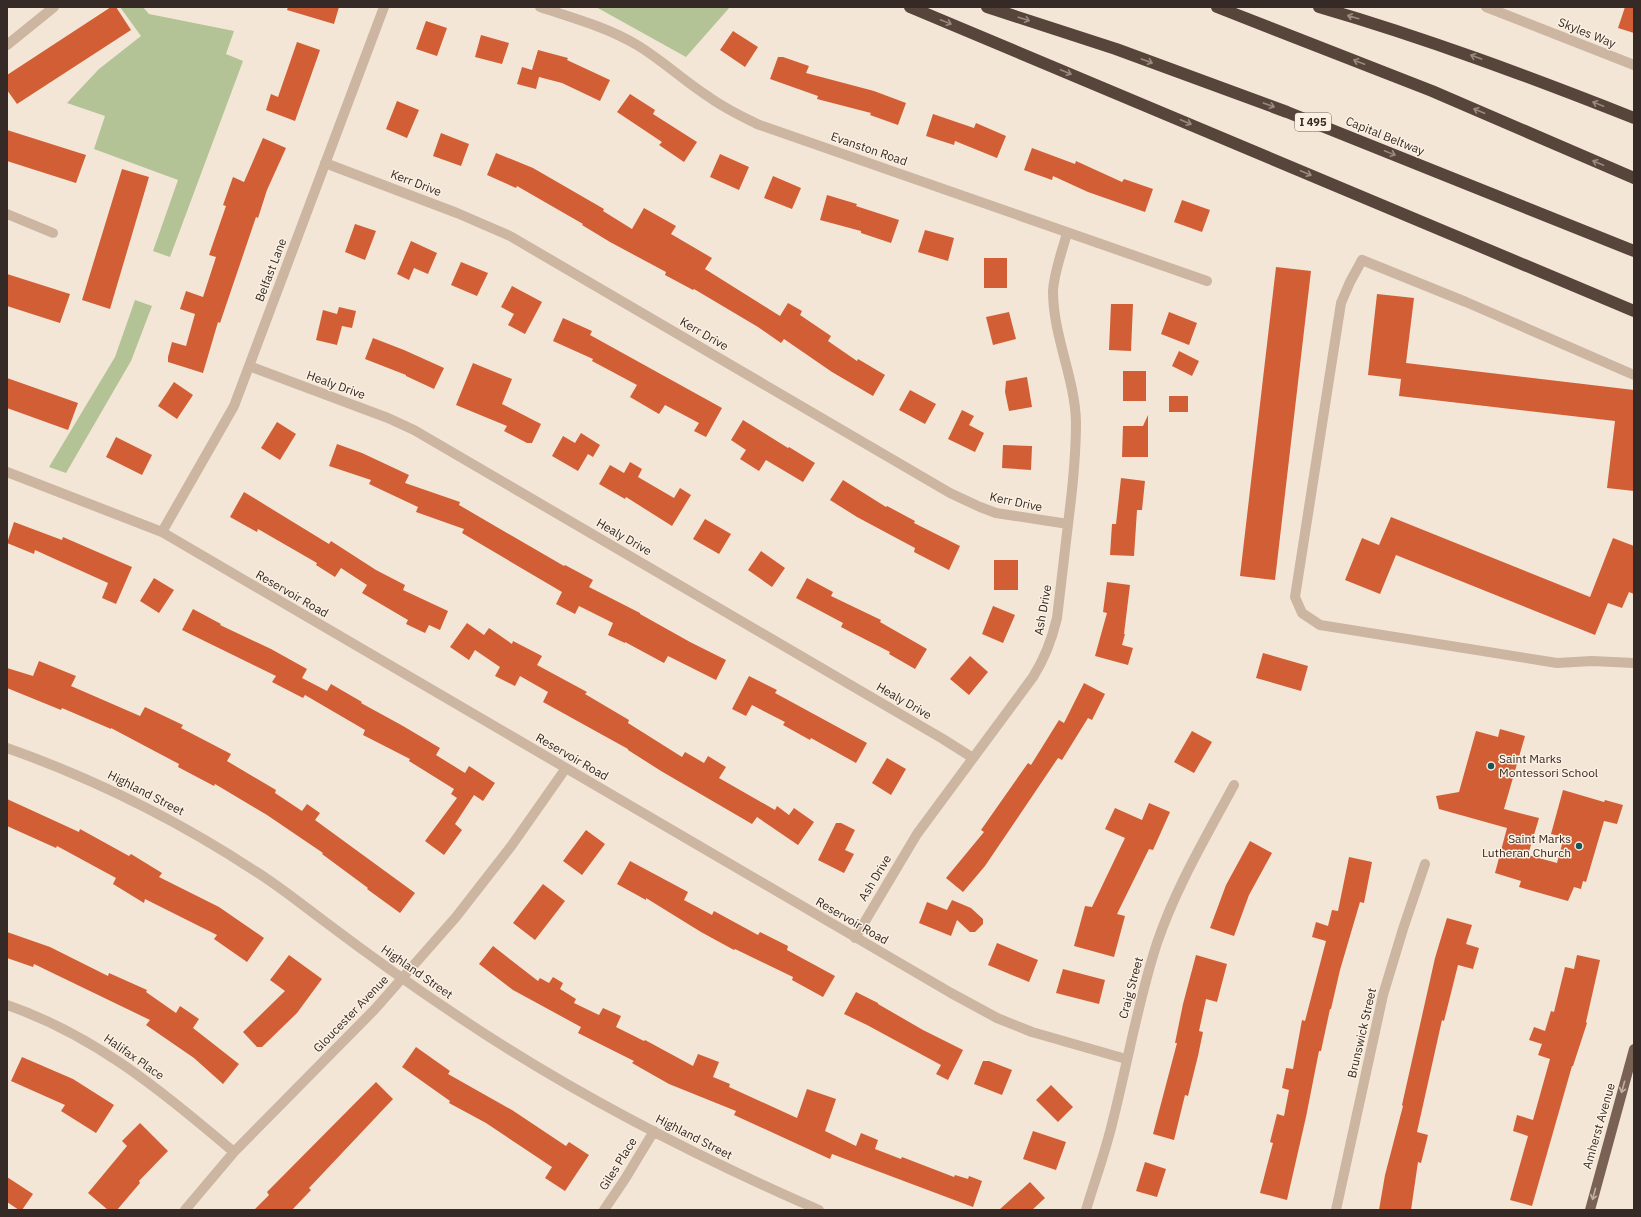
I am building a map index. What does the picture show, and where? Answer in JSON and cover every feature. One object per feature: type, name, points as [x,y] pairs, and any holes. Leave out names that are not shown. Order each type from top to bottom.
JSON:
[{"type":"highway","points":[[910,7],[1634,311]]},
{"type":"highway","name":"Capital Beltway","points":[[987,7],[1116,49],[1287,112],[1634,251]]},
{"type":"highway","points":[[1217,7],[1432,91],[1634,178]]},
{"type":"highway","points":[[1319,7],[1373,23],[1472,56],[1634,118]]},
{"type":"main road","name":"Amherst Avenue","points":[[1590,1210],[1634,1049]]},
{"type":"street","points":[[7,45],[54,7]]},
{"type":"street","name":"Belfast Lane","points":[[162,532],[234,406],[384,7]]},
{"type":"street","name":"Evanston Road","points":[[540,7],[602,27],[623,37],[639,46],[709,97],[736,114],[757,124],[1207,281]]},
{"type":"street","name":"Skyles Way","points":[[1486,7],[1634,65]]},
{"type":"street","name":"Kerr Drive","points":[[326,163],[457,213],[510,236],[950,493],[996,513],[1068,524]]},
{"type":"street","points":[[7,214],[54,233]]},
{"type":"street","name":"Ash Drive","points":[[855,938],[917,834],[1033,677],[1047,651],[1057,618],[1076,459],[1076,421],[1067,365],[1056,324],[1053,291],[1055,275],[1067,233]]},
{"type":"street","points":[[1634,375],[1466,302],[1362,260],[1341,303],[1295,597],[1302,613],[1320,626],[1550,662],[1592,661],[1634,663]]},
{"type":"street","name":"Healy Drive","points":[[249,366],[388,418],[414,430],[943,739],[972,758]]},
{"type":"street","name":"Reservoir Road","points":[[7,472],[162,532],[855,938],[997,1018],[1032,1032],[1126,1059]]},
{"type":"street","name":"Highland Street","points":[[7,748],[91,781],[192,831],[257,872],[462,1020],[523,1058],[568,1085],[713,1162],[819,1210]]},
{"type":"street","name":"Gloucester Avenue","points":[[185,1210],[234,1152],[375,1009],[456,917],[512,845],[566,768]]},
{"type":"street","name":"Craig Street","points":[[1086,1210],[1112,1127],[1126,1059],[1144,986],[1158,942],[1186,872],[1234,785]]},
{"type":"street","name":"Brunswick Street","points":[[1336,1210],[1383,995],[1425,864]]},
{"type":"street","name":"Halifax Place","points":[[7,1005],[58,1026],[97,1047],[131,1069],[178,1104],[234,1152]]},
{"type":"street","name":"Giles Place","points":[[604,1210],[654,1131]]},
{"type":"green space","points":[[120,7],[143,7],[149,14],[234,31],[226,54],[243,61],[170,257],[153,251],[178,180],[94,149],[105,116],[67,103],[99,69],[141,36]]},
{"type":"green space","points":[[596,7],[730,7],[686,57]]},
{"type":"green space","points":[[135,300],[152,306],[131,361],[66,473],[49,467],[115,357]]},
{"type":"building","points":[[111,7],[116,7],[131,30],[17,104],[7,90],[7,75]]},
{"type":"building","points":[[288,7],[339,7],[334,24],[287,10]]},
{"type":"building","points":[[1625,7],[1634,7],[1634,33],[1618,28]]},
{"type":"building","points":[[426,21],[447,28],[437,56],[416,49]]},
{"type":"building","points":[[733,31],[758,47],[745,67],[720,50]]},
{"type":"building","points":[[481,35],[509,43],[502,64],[475,57]]},
{"type":"building","points":[[297,42],[320,50],[295,121],[266,110],[271,94],[278,97]]},
{"type":"building","points":[[538,50],[568,58],[567,60],[610,80],[600,101],[562,83],[539,77],[536,89],[517,84],[522,67],[532,70]]},
{"type":"building","points":[[778,57],[783,57],[809,66],[806,73],[874,91],[906,103],[898,125],[870,115],[871,113],[817,99],[818,96],[770,79]]},
{"type":"building","points":[[630,94],[655,110],[653,114],[697,142],[684,162],[659,145],[662,142],[617,112]]},
{"type":"building","points":[[397,101],[419,110],[407,138],[386,129]]},
{"type":"building","points":[[933,114],[974,128],[976,123],[1006,136],[997,158],[955,141],[954,145],[926,136]]},
{"type":"building","points":[[7,130],[86,155],[76,183],[7,161]]},
{"type":"building","points":[[441,133],[469,144],[461,166],[433,156]]},
{"type":"building","points":[[263,138],[286,148],[267,190],[258,218],[256,217],[220,323],[218,322],[203,373],[168,362],[172,342],[186,346],[195,314],[180,309],[186,291],[203,297],[216,257],[209,255],[226,206],[223,205],[233,177],[244,182]]},
{"type":"building","points":[[1032,148],[1075,164],[1076,161],[1122,182],[1124,179],[1153,189],[1145,212],[1088,192],[1053,176],[1052,180],[1024,170]]},
{"type":"building","points":[[496,153],[533,168],[604,209],[603,211],[632,229],[644,208],[676,226],[671,234],[712,258],[705,269],[780,316],[788,303],[802,311],[800,315],[831,336],[828,341],[857,361],[858,359],[885,375],[873,396],[832,372],[784,339],[781,343],[758,327],[694,289],[693,290],[665,275],[666,272],[610,242],[582,225],[583,224],[517,186],[516,188],[487,175]]},
{"type":"building","points":[[720,154],[749,167],[739,190],[710,177]]},
{"type":"building","points":[[122,169],[149,177],[110,309],[82,300]]},
{"type":"building","points":[[773,176],[801,188],[792,209],[764,198]]},
{"type":"building","points":[[827,195],[857,204],[856,206],[899,220],[891,243],[861,233],[861,231],[820,220]]},
{"type":"building","points":[[1182,200],[1210,210],[1202,232],[1174,222]]},
{"type":"building","points":[[355,224],[376,231],[365,260],[345,252]]},
{"type":"building","points":[[925,230],[954,238],[948,261],[918,252]]},
{"type":"building","points":[[411,241],[437,253],[428,274],[414,268],[409,280],[397,274]]},
{"type":"building","points":[[984,258],[1007,258],[1007,288],[984,288]]},
{"type":"building","points":[[461,262],[488,273],[477,296],[451,285]]},
{"type":"building","points":[[1276,267],[1311,271],[1275,580],[1240,576]]},
{"type":"building","points":[[7,274],[70,294],[60,323],[7,306]]},
{"type":"building","points":[[512,286],[542,302],[525,334],[508,325],[514,314],[501,307]]},
{"type":"building","points":[[1377,294],[1414,298],[1406,363],[1634,390],[1634,491],[1607,488],[1615,421],[1399,396],[1401,379],[1368,375]]},
{"type":"building","points":[[1111,304],[1133,304],[1131,351],[1109,350]]},
{"type":"building","points":[[339,307],[356,311],[352,328],[342,326],[337,345],[316,340],[323,310],[337,314]]},
{"type":"building","points":[[1009,312],[1016,339],[993,345],[986,317]]},
{"type":"building","points":[[1169,312],[1197,323],[1189,345],[1161,334]]},
{"type":"building","points":[[563,318],[592,331],[590,335],[722,408],[706,437],[694,431],[699,423],[665,405],[659,414],[630,397],[637,385],[592,361],[593,359],[553,341]]},
{"type":"building","points":[[373,338],[444,368],[434,389],[406,375],[365,359]]},
{"type":"building","points":[[1179,351],[1199,361],[1192,376],[1172,366]]},
{"type":"building","points":[[473,363],[512,379],[502,404],[541,424],[532,443],[527,443],[504,431],[507,426],[456,405]]},
{"type":"building","points":[[1123,371],[1146,371],[1146,401],[1123,401]]},
{"type":"building","points":[[1027,377],[1032,407],[1009,411],[1005,392],[1006,381]]},
{"type":"building","points":[[7,378],[78,403],[68,430],[7,408]]},
{"type":"building","points":[[174,382],[193,395],[177,419],[158,406]]},
{"type":"building","points":[[910,390],[936,404],[925,424],[899,410]]},
{"type":"building","points":[[1169,396],[1188,396],[1188,412],[1169,412]]},
{"type":"building","points":[[962,410],[974,416],[969,425],[984,433],[975,452],[948,439]]},
{"type":"building","points":[[1148,415],[1148,457],[1122,457],[1123,426],[1143,426]]},
{"type":"building","points":[[743,420],[815,463],[803,482],[766,460],[759,471],[740,459],[746,450],[731,440]]},
{"type":"building","points":[[277,422],[296,434],[280,460],[261,448]]},
{"type":"building","points":[[581,433],[600,445],[593,457],[588,454],[578,471],[552,456],[563,436],[575,443]]},
{"type":"building","points":[[116,437],[152,455],[142,475],[106,457]]},
{"type":"building","points":[[337,444],[362,453],[409,475],[405,483],[460,502],[459,505],[564,566],[565,565],[593,580],[589,587],[726,660],[716,680],[668,656],[664,663],[625,642],[608,635],[613,623],[579,606],[575,614],[556,604],[562,592],[462,533],[464,529],[416,512],[418,507],[369,484],[371,480],[329,466]]},
{"type":"building","points":[[1003,445],[1032,446],[1031,470],[1002,468]]},
{"type":"building","points":[[630,462],[642,469],[638,477],[674,498],[680,488],[691,495],[672,526],[626,497],[625,499],[599,484],[610,465],[624,473]]},
{"type":"building","points":[[1121,478],[1145,481],[1142,510],[1137,510],[1134,556],[1110,555],[1112,524],[1116,524]]},
{"type":"building","points":[[843,480],[886,507],[887,506],[915,521],[914,523],[960,546],[949,570],[914,552],[915,548],[857,517],[830,500]]},
{"type":"building","points":[[244,492],[329,544],[331,541],[376,570],[405,585],[403,590],[448,611],[440,630],[429,625],[425,633],[406,624],[408,620],[362,593],[367,585],[341,568],[335,577],[316,565],[317,563],[258,529],[257,532],[230,517]]},
{"type":"building","points":[[1391,517],[1590,597],[1613,538],[1634,546],[1634,594],[1629,592],[1622,608],[1608,603],[1595,635],[1396,555],[1380,594],[1345,580],[1362,538],[1379,545]]},
{"type":"building","points":[[705,519],[731,534],[719,554],[693,539]]},
{"type":"building","points":[[14,522],[62,540],[63,537],[132,567],[116,604],[102,598],[108,583],[35,550],[34,554],[7,543]]},
{"type":"building","points":[[761,551],[785,568],[772,587],[748,570]]},
{"type":"building","points":[[994,560],[1018,560],[1018,590],[994,590]]},
{"type":"building","points":[[154,578],[174,590],[159,613],[140,601]]},
{"type":"building","points":[[807,578],[833,592],[831,596],[881,620],[880,622],[927,649],[915,669],[889,654],[890,652],[841,627],[843,623],[796,598]]},
{"type":"building","points":[[1107,582],[1130,585],[1125,634],[1122,645],[1133,648],[1128,665],[1095,656],[1107,613],[1103,612]]},
{"type":"building","points":[[993,606],[1015,615],[1003,643],[982,634]]},
{"type":"building","points":[[193,609],[221,624],[220,625],[271,649],[307,669],[302,678],[327,691],[331,684],[440,748],[436,755],[465,773],[469,766],[495,783],[483,801],[474,795],[455,824],[462,830],[444,855],[425,841],[457,798],[451,794],[454,789],[409,761],[410,759],[363,735],[365,730],[305,695],[303,698],[272,682],[276,676],[182,630]]},
{"type":"building","points":[[467,623],[484,635],[489,628],[512,644],[513,641],[542,656],[537,665],[587,692],[585,694],[629,720],[628,723],[682,757],[685,752],[704,763],[708,756],[726,767],[719,778],[775,810],[777,806],[789,815],[794,808],[814,822],[798,845],[757,817],[752,824],[661,771],[628,749],[543,702],[548,692],[520,676],[515,686],[495,676],[500,667],[475,650],[469,660],[450,647]]},
{"type":"building","points":[[1263,653],[1308,666],[1301,691],[1256,678]]},
{"type":"building","points":[[970,656],[988,672],[969,695],[950,679]]},
{"type":"building","points":[[39,661],[76,676],[71,686],[140,716],[145,707],[183,725],[181,728],[231,754],[227,761],[276,790],[275,793],[302,811],[307,804],[320,813],[315,820],[415,893],[400,913],[322,854],[323,853],[267,815],[215,784],[214,786],[178,767],[179,764],[111,728],[7,688],[7,668],[33,676]]},
{"type":"building","points":[[749,676],[777,690],[775,693],[867,743],[856,763],[811,738],[810,740],[783,725],[785,722],[752,705],[746,716],[732,709]]},
{"type":"building","points":[[1084,683],[1105,694],[1092,720],[1088,718],[1062,760],[1058,758],[985,866],[963,892],[946,878],[984,832],[981,830],[1028,763],[1031,765],[1059,720],[1064,723]]},
{"type":"building","points":[[1500,729],[1525,736],[1504,809],[1539,818],[1528,855],[1557,863],[1564,837],[1551,834],[1563,790],[1604,802],[1605,800],[1623,805],[1617,824],[1604,821],[1586,882],[1583,881],[1581,889],[1574,887],[1568,901],[1519,887],[1521,881],[1495,873],[1507,828],[1439,809],[1436,796],[1459,792],[1476,731],[1498,737]]},
{"type":"building","points":[[1192,731],[1212,742],[1194,773],[1174,762]]},
{"type":"building","points":[[887,758],[906,769],[891,795],[872,783]]},
{"type":"building","points":[[7,799],[79,832],[80,829],[129,856],[131,854],[162,873],[159,877],[219,907],[264,938],[247,962],[214,939],[217,935],[145,899],[144,903],[113,884],[116,878],[57,846],[56,848],[7,826]]},
{"type":"building","points":[[1149,803],[1170,812],[1153,850],[1149,849],[1117,914],[1125,916],[1114,957],[1074,946],[1085,906],[1092,907],[1125,838],[1105,829],[1115,808],[1142,820]]},
{"type":"building","points":[[836,823],[841,823],[855,830],[845,850],[854,854],[844,873],[818,860]]},
{"type":"building","points":[[586,830],[605,844],[582,875],[563,861]]},
{"type":"building","points":[[1250,841],[1272,853],[1249,895],[1234,936],[1210,928],[1226,885]]},
{"type":"building","points":[[1349,857],[1372,862],[1364,903],[1360,902],[1340,970],[1321,1051],[1319,1051],[1287,1200],[1260,1193],[1273,1143],[1270,1142],[1277,1114],[1284,1116],[1289,1090],[1282,1088],[1286,1068],[1293,1069],[1302,1020],[1305,1021],[1326,941],[1312,937],[1316,922],[1328,926],[1332,910],[1338,911]]},
{"type":"building","points":[[630,861],[688,892],[684,900],[712,915],[714,911],[758,935],[760,932],[788,946],[787,950],[835,976],[823,997],[792,980],[793,977],[735,949],[734,950],[701,932],[646,898],[646,900],[617,884]]},
{"type":"building","points":[[543,884],[565,901],[535,940],[513,923]]},
{"type":"building","points":[[952,900],[971,908],[983,919],[983,924],[975,932],[970,932],[957,920],[951,936],[919,923],[927,902],[947,910]]},
{"type":"building","points":[[1447,918],[1472,925],[1466,944],[1479,948],[1473,969],[1458,965],[1444,1021],[1442,1020],[1417,1132],[1428,1135],[1421,1163],[1418,1162],[1411,1210],[1379,1210],[1385,1175],[1403,1106],[1435,958]]},
{"type":"building","points":[[7,932],[50,947],[108,976],[109,973],[147,990],[146,992],[176,1013],[180,1006],[199,1019],[193,1028],[239,1064],[223,1084],[194,1058],[146,1025],[150,1020],[34,964],[33,967],[7,958]]},
{"type":"building","points":[[997,943],[1038,960],[1029,982],[988,965]]},
{"type":"building","points":[[493,946],[538,981],[540,978],[549,983],[553,977],[563,983],[560,989],[576,999],[574,1003],[599,1015],[603,1008],[621,1016],[616,1027],[644,1041],[645,1040],[693,1066],[698,1054],[719,1062],[713,1077],[730,1084],[729,1087],[797,1118],[807,1089],[836,1099],[825,1131],[856,1146],[861,1133],[878,1140],[875,1149],[901,1159],[902,1157],[954,1177],[955,1175],[968,1179],[969,1176],[982,1181],[973,1207],[832,1154],[830,1159],[734,1115],[736,1111],[669,1084],[632,1063],[634,1061],[578,1033],[581,1027],[513,990],[479,964]]},
{"type":"building","points":[[289,955],[322,979],[297,1013],[262,1047],[257,1047],[243,1032],[285,991],[270,980]]},
{"type":"building","points":[[1196,955],[1227,964],[1217,1002],[1206,999],[1199,1031],[1203,1032],[1198,1056],[1188,1096],[1185,1095],[1174,1140],[1153,1134],[1177,1043],[1175,1043],[1183,1004]]},
{"type":"building","points":[[1577,955],[1600,960],[1587,1023],[1572,1066],[1532,1206],[1510,1200],[1528,1136],[1513,1131],[1517,1115],[1533,1120],[1550,1059],[1538,1055],[1542,1044],[1529,1040],[1534,1027],[1545,1031],[1551,1011],[1554,1012],[1565,967],[1574,969]]},
{"type":"building","points":[[1063,969],[1105,980],[1099,1004],[1056,993]]},
{"type":"building","points":[[856,992],[878,1003],[923,1030],[963,1050],[948,1080],[936,1074],[941,1065],[844,1014]]},
{"type":"building","points":[[416,1047],[450,1071],[448,1074],[512,1110],[566,1146],[569,1142],[589,1155],[565,1191],[545,1178],[552,1167],[486,1123],[449,1103],[450,1101],[402,1067]]},
{"type":"building","points":[[22,1057],[73,1079],[114,1105],[96,1133],[61,1111],[65,1105],[11,1081]]},
{"type":"building","points":[[983,1061],[989,1061],[1012,1070],[1002,1095],[974,1084]]},
{"type":"building","points":[[376,1082],[393,1099],[309,1188],[311,1190],[292,1210],[254,1210],[269,1195],[267,1192]]},
{"type":"building","points":[[1051,1085],[1073,1107],[1058,1122],[1036,1100]]},
{"type":"building","points":[[140,1123],[168,1151],[139,1181],[140,1183],[117,1210],[108,1210],[88,1193],[127,1146],[122,1141]]},
{"type":"building","points":[[1033,1131],[1066,1142],[1056,1170],[1023,1159]]},
{"type":"building","points":[[1145,1162],[1166,1169],[1157,1197],[1136,1191]]},
{"type":"building","points":[[7,1177],[33,1194],[22,1210],[19,1210],[7,1202]]},
{"type":"building","points":[[1030,1182],[1045,1198],[1032,1210],[999,1210]]},
{"type":"place","name":"Saint Marks Montessori School","points":[[1491,766]]},
{"type":"place","name":"Saint Marks Lutheran Church","points":[[1579,846]]}]
